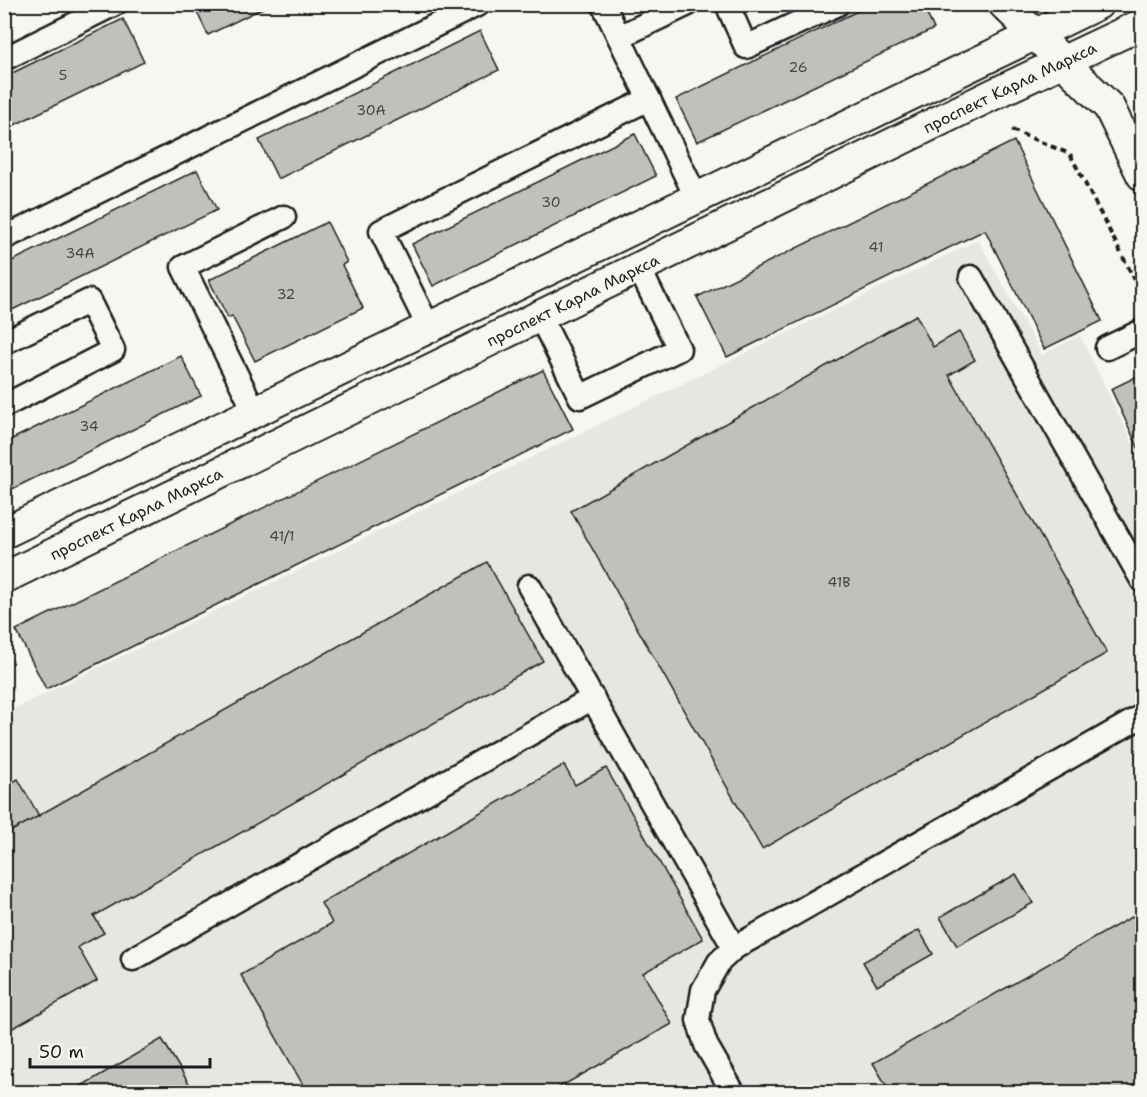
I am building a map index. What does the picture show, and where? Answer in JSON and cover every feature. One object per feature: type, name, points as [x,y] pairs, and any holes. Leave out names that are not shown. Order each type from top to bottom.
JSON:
[{"type":"main road","points":[[1004,4],[1034,36],[1109,107],[1143,175]]},
{"type":"main road","points":[[4,532],[1098,4]]},
{"type":"main road","name":"проспект Карла Маркса","points":[[4,578],[1143,24]]},
{"type":"lane","points":[[4,59],[115,4]]},
{"type":"lane","points":[[4,238],[479,4]]},
{"type":"lane","points":[[603,4],[697,199]]},
{"type":"lane","points":[[619,37],[688,4]]},
{"type":"lane","points":[[726,4],[746,47],[837,5]]},
{"type":"lane","points":[[429,328],[381,231],[648,99]]},
{"type":"lane","points":[[255,412],[183,267],[285,217]]},
{"type":"lane","points":[[540,316],[580,397],[590,393],[679,349],[639,268]]},
{"type":"lane","points":[[971,277],[1143,580]]},
{"type":"lane","points":[[4,406],[113,350],[89,301],[5,342]]},
{"type":"lane","points":[[1107,348],[1143,331]]},
{"type":"lane","points":[[529,586],[734,948]]},
{"type":"lane","points":[[133,959],[593,698]]},
{"type":"lane","points":[[733,1092],[706,1045],[698,1020],[703,990],[719,962],[734,948],[1143,716]]},
{"type":"path","points":[[1012,130],[1070,154],[1143,294]]},
{"type":"shaded area","points":[[978,240],[1042,355],[1080,335],[1142,463],[1142,1092],[5,1092],[5,713]]},
{"type":"building","points":[[193,4],[271,4],[208,35]]},
{"type":"building","points":[[872,4],[922,4],[934,29],[697,142],[676,99]]},
{"type":"building","points":[[123,19],[144,62],[4,130],[4,77]]},
{"type":"building","points":[[480,31],[499,70],[278,179],[259,140]]},
{"type":"building","points":[[635,134],[656,176],[433,286],[412,244]]},
{"type":"building","points":[[1014,141],[1102,321],[1044,349],[985,230],[727,357],[697,297]]},
{"type":"building","points":[[197,170],[217,210],[4,314],[4,265]]},
{"type":"building","points":[[327,222],[347,262],[342,265],[363,308],[255,361],[232,316],[228,318],[209,280]]},
{"type":"building","points":[[916,315],[933,347],[959,332],[975,360],[949,375],[1107,653],[762,849],[571,511]]},
{"type":"building","points":[[181,356],[201,396],[4,493],[4,443]]},
{"type":"building","points":[[543,370],[573,429],[46,689],[16,630]]},
{"type":"building","points":[[1142,374],[1142,456],[1111,389]]},
{"type":"building","points":[[487,562],[543,661],[94,916],[104,933],[78,947],[97,981],[4,1033],[4,835]]},
{"type":"building","points":[[564,765],[575,785],[606,768],[703,939],[643,973],[672,1024],[551,1092],[307,1092],[241,975],[332,923],[321,903]]},
{"type":"building","points":[[18,779],[39,816],[4,835],[4,787]]},
{"type":"building","points":[[1016,874],[1033,903],[957,946],[940,917]]},
{"type":"building","points":[[1142,911],[1142,1092],[890,1092],[873,1063]]},
{"type":"building","points":[[919,930],[933,954],[877,986],[863,962]]},
{"type":"building","points":[[162,1039],[194,1092],[71,1092]]}]
